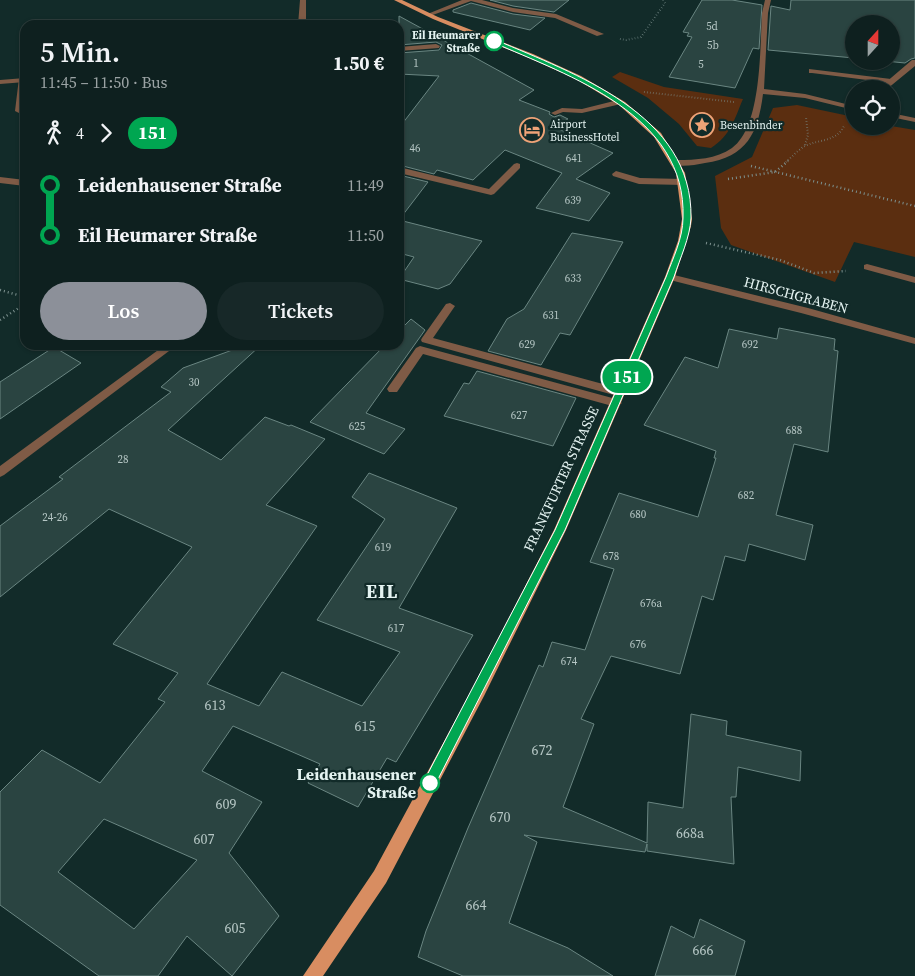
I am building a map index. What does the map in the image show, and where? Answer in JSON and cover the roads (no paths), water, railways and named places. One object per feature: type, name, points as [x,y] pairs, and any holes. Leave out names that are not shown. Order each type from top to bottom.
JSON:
[{"type":"main road","name":"FRANKFURTER STRASSE","points":[[312,976],[380,877],[479,691],[560,530],[670,277],[683,240],[687,220],[686,192],[677,163],[656,132],[618,102],[555,66],[428,15],[397,0]]},
{"type":"street","points":[[302,20],[303,0]]},
{"type":"street","points":[[428,15],[468,0]]},
{"type":"street","points":[[474,0],[513,10],[556,16],[600,34]]},
{"type":"street","points":[[677,163],[708,162],[734,151],[744,143],[756,116],[760,91],[765,13],[768,0]]},
{"type":"street","points":[[404,49],[436,46]]},
{"type":"street","points":[[893,80],[915,62]]},
{"type":"street","points":[[812,71],[884,80]]},
{"type":"street","points":[[0,82],[20,80]]},
{"type":"street","points":[[760,91],[805,96],[845,106]]},
{"type":"street","points":[[555,113],[562,110],[582,111],[618,102]]},
{"type":"street","points":[[19,112],[20,106]]},
{"type":"street","points":[[900,117],[915,120]]},
{"type":"street","points":[[404,171],[491,192],[517,166]]},
{"type":"street","points":[[616,174],[639,181],[683,182]]},
{"type":"street","points":[[0,180],[20,182]]},
{"type":"street","points":[[867,267],[915,280]]},
{"type":"street","name":"HIRSCHGRABEN","points":[[670,277],[804,310],[915,341]]},
{"type":"street","points":[[450,306],[426,340],[618,398]]},
{"type":"street","points":[[2,468],[165,350]]},
{"type":"street","points":[[393,389],[420,350],[618,398]]},
{"type":"place","name":"Eil Heumarer Straße","points":[[494,41]]},
{"type":"place","name":"Besenbinder","points":[[702,125]]},
{"type":"place","name":"Airport BusinessHotel","points":[[532,130]]},
{"type":"place","name":"Leidenhausener Straße","points":[[430,783]]},
{"type":"district","name":"EIL","points":[[382,591]]}]
